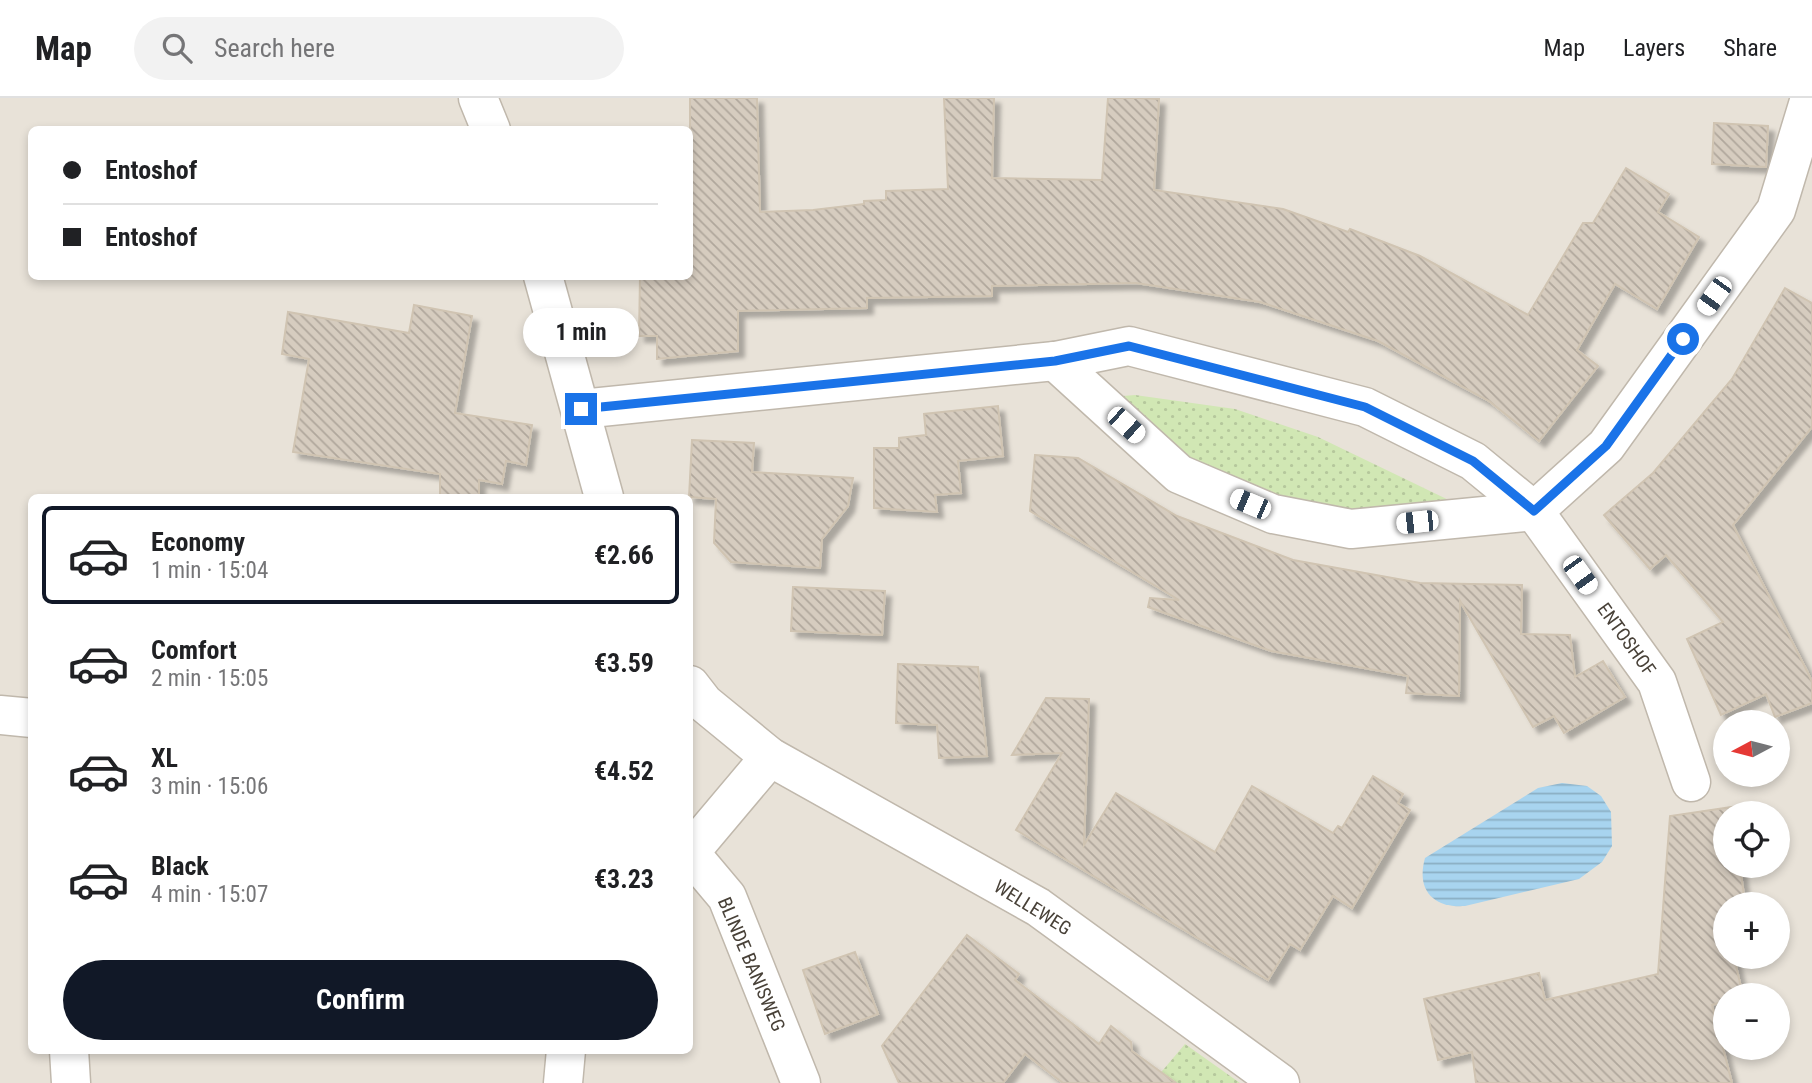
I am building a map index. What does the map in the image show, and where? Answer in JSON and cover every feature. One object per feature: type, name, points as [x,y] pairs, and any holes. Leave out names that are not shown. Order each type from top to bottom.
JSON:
[{"type":"street","points":[[478,98],[489,126]]},
{"type":"street","points":[[1055,361],[1179,474],[1273,514],[1351,529],[1534,511],[1606,446],[1776,210],[1810,98]]},
{"type":"street","points":[[544,280],[603,494]]},
{"type":"street","name":"ENTOSHOF","points":[[581,409],[1055,361],[1129,346],[1365,407],[1473,461],[1534,511],[1657,682],[1690,782]]},
{"type":"street","points":[[693,689],[704,703],[770,757]]},
{"type":"street","points":[[0,715],[28,718]]},
{"type":"street","name":"BLINDE BANISWEG","points":[[693,848],[770,757]]},
{"type":"street","name":"WELLEWEG","points":[[770,757],[1038,907],[1280,1083]]},
{"type":"street","name":"BLINDE BANISWEG","points":[[693,856],[727,897],[801,1083]]},
{"type":"street","points":[[69,1054],[71,1083]]},
{"type":"street","points":[[563,1083],[566,1054]]},
{"type":"shaded area","points":[[0,98],[1812,98],[1812,1083],[0,1083]]},
{"type":"green space","points":[[1135,395],[1235,409],[1318,437],[1457,504],[1443,516],[1286,505],[1168,450],[1099,398]]},
{"type":"green space","points":[[1185,1044],[1240,1083],[1152,1083]]},
{"type":"water","points":[[1562,783],[1587,786],[1601,796],[1611,812],[1612,846],[1602,862],[1579,879],[1465,906],[1444,904],[1430,895],[1423,879],[1425,858],[1538,788]]},
{"type":"building","points":[[690,98],[757,98],[760,212],[813,210],[886,200],[886,191],[948,189],[944,98],[994,98],[992,178],[1102,180],[1108,98],[1159,99],[1154,190],[1283,209],[1348,232],[1350,229],[1420,256],[1528,315],[1583,223],[1593,223],[1626,168],[1669,194],[1658,212],[1699,237],[1657,309],[1615,284],[1577,350],[1598,366],[1539,441],[1489,401],[1378,341],[1260,302],[1136,283],[992,286],[992,296],[867,298],[867,308],[738,311],[738,351],[657,359],[657,336],[639,336],[640,280],[693,280],[693,126],[690,126]]},
{"type":"building","points":[[1714,123],[1768,126],[1766,167],[1712,164]]},
{"type":"building","points":[[1785,288],[1812,303],[1812,427],[1733,525],[1812,682],[1812,703],[1790,711],[1772,710],[1766,694],[1732,710],[1719,710],[1687,639],[1723,622],[1666,555],[1650,569],[1604,515],[1653,473],[1732,379]]},
{"type":"building","points":[[414,305],[472,316],[455,413],[532,425],[526,465],[506,461],[502,484],[479,480],[479,494],[440,494],[440,474],[293,452],[309,359],[282,354],[288,312],[409,333]]},
{"type":"building","points":[[998,406],[1003,456],[958,461],[961,493],[935,495],[937,512],[874,508],[874,448],[899,448],[899,438],[926,435],[924,414]]},
{"type":"building","points":[[692,440],[754,443],[752,472],[853,478],[848,506],[822,539],[820,568],[731,562],[714,543],[716,499],[693,497],[693,494],[689,494]]},
{"type":"building","points":[[1035,455],[1078,458],[1177,516],[1293,560],[1420,583],[1522,585],[1521,634],[1570,635],[1575,677],[1603,661],[1625,697],[1564,733],[1554,716],[1533,727],[1460,601],[1459,696],[1406,693],[1408,676],[1271,651],[1148,607],[1150,598],[1179,600],[1030,511]]},
{"type":"building","points":[[793,587],[885,591],[882,635],[791,631]]},
{"type":"building","points":[[898,664],[978,667],[987,756],[939,758],[937,725],[896,723]]},
{"type":"building","points":[[1046,698],[1089,699],[1084,845],[1116,793],[1215,852],[1252,786],[1333,833],[1338,826],[1342,828],[1373,776],[1403,794],[1398,803],[1410,810],[1352,908],[1333,896],[1300,950],[1290,944],[1268,980],[1016,830],[1062,753],[1012,755]]},
{"type":"building","points":[[1713,810],[1713,878],[1742,878],[1744,892],[1713,892],[1713,969],[1737,969],[1740,983],[1713,983],[1713,1060],[1726,1060],[1732,1083],[1476,1083],[1472,1052],[1438,1060],[1424,999],[1539,973],[1545,1000],[1658,974],[1670,816]]},
{"type":"building","points":[[967,935],[1019,974],[1015,980],[1099,1044],[1111,1026],[1131,1042],[1132,1051],[1176,1083],[1063,1083],[1025,1054],[1003,1083],[899,1083],[882,1046]]},
{"type":"building","points":[[855,952],[878,1014],[825,1034],[803,970]]},
{"type":"route","points":[[581,409],[1055,361],[1129,346],[1365,407],[1473,461],[1534,511],[1606,446],[1683,339]]}]
